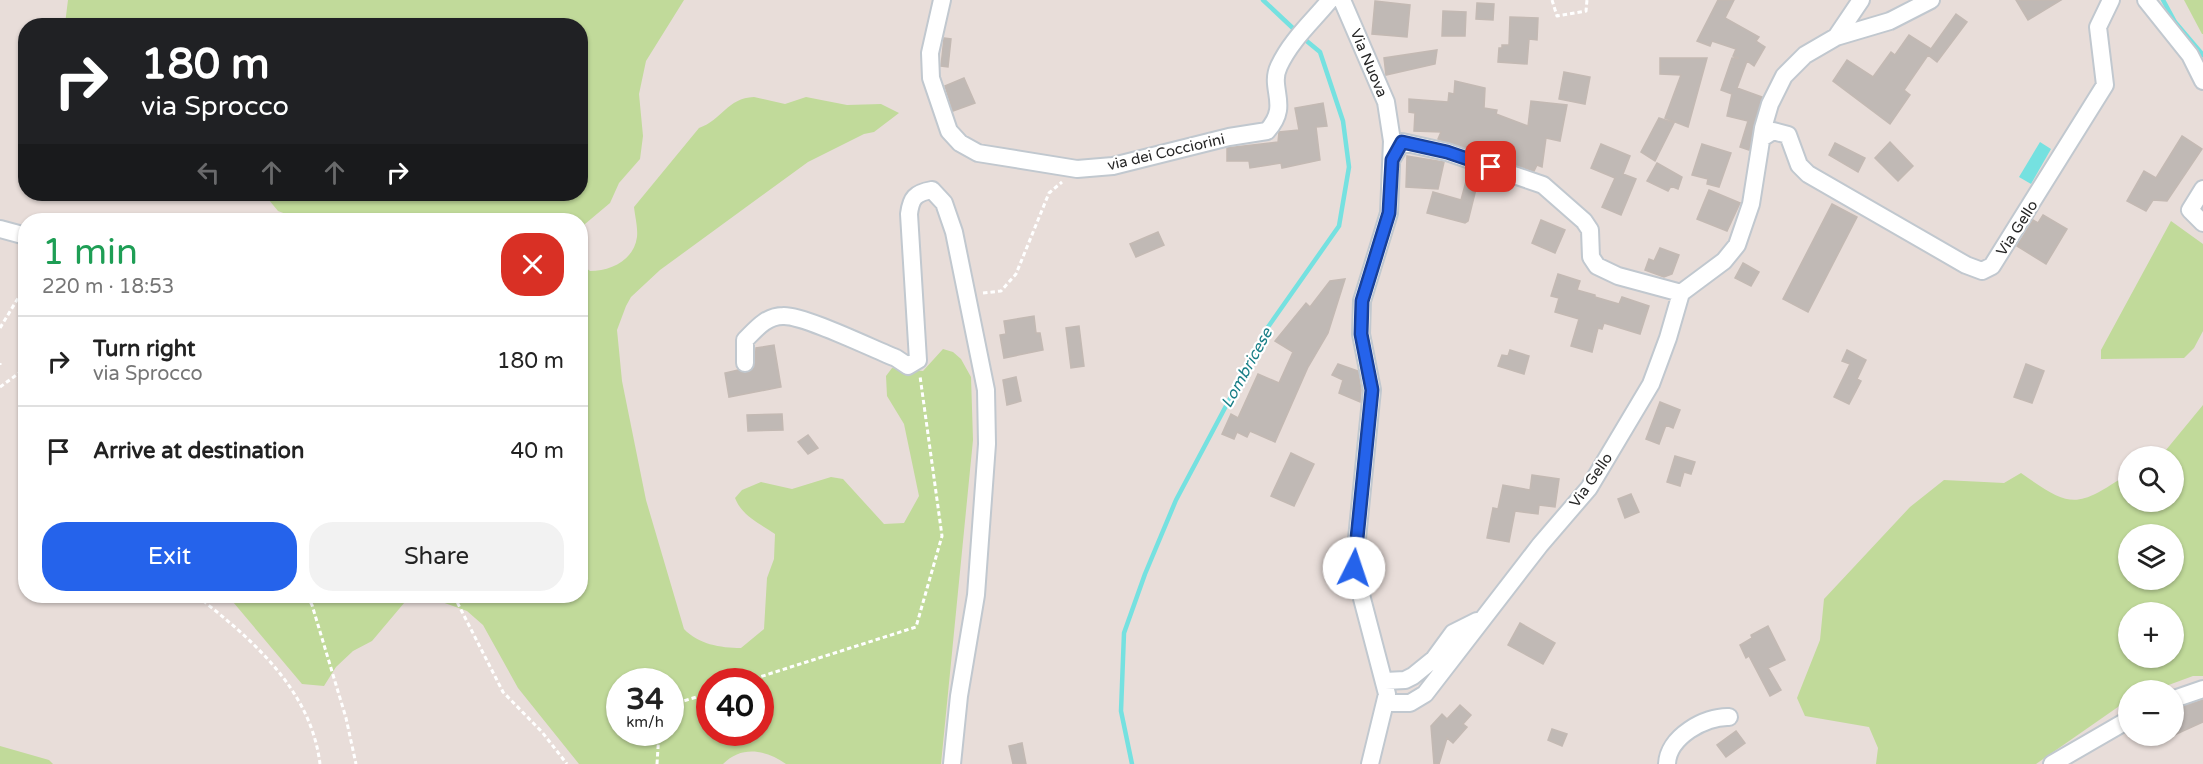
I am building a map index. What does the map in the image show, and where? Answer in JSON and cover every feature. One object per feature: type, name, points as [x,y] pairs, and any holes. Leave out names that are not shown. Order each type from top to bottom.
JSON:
[{"type":"street","name":"via dei Cocciorini","points":[[942,0],[930,53],[931,78],[949,132],[960,143],[978,153],[1077,169],[1113,166],[1228,137],[1267,131],[1279,113],[1277,69],[1298,36],[1330,0]]},
{"type":"street","name":"Via Nuova","points":[[1342,0],[1386,102],[1392,160],[1389,213],[1362,301],[1361,334],[1372,390],[1354,568],[1385,681],[1386,703],[1370,764]]},
{"type":"street","points":[[1836,37],[1861,0]]},
{"type":"street","points":[[1392,160],[1402,142],[1447,152],[1544,185],[1584,221],[1590,230],[1591,257],[1597,267],[1618,276],[1681,293],[1724,261],[1737,244],[1751,204],[1770,104],[1784,76],[1805,56],[1836,37],[1890,21],[1931,0]]},
{"type":"street","name":"Via Gello","points":[[1762,138],[1773,131],[1788,135],[1799,165],[1808,174],[1966,265],[1982,271],[1992,266],[2106,85],[2098,27],[2111,0]]},
{"type":"street","points":[[2146,0],[2190,55],[2203,81]]},
{"type":"street","points":[[2203,189],[2190,210],[2203,223]]},
{"type":"street","points":[[745,363],[745,340],[763,321],[783,315],[807,321],[896,358],[908,366],[918,360],[909,214],[911,199],[919,192],[932,190],[945,203],[965,285],[986,390],[987,444],[976,594],[959,696],[952,764]]},
{"type":"street","points":[[0,229],[18,235]]},
{"type":"street","name":"Via Gello","points":[[1386,703],[1410,703],[1425,694],[1482,619],[1589,488],[1641,403],[1668,338],[1681,293]]},
{"type":"street","name":"Via Gello","points":[[1385,681],[1405,681],[1413,676],[1434,659],[1453,633],[1482,619]]},
{"type":"street","points":[[2184,696],[2203,689]]},
{"type":"street","points":[[1667,764],[1667,758],[1678,740],[1708,719],[1730,717]]},
{"type":"street","points":[[2052,764],[2118,726]]},
{"type":"path","points":[[1552,0],[1557,16],[1586,11],[1587,0]]},
{"type":"path","points":[[965,285],[984,294],[1001,291],[1016,274],[1049,193],[1077,169]]},
{"type":"path","points":[[0,328],[18,298]]},
{"type":"path","points":[[774,672],[916,627],[942,536],[918,360]]},
{"type":"path","points":[[0,387],[18,374]]},
{"type":"path","points":[[206,603],[233,624],[266,657],[299,698],[317,738],[320,764]]},
{"type":"path","points":[[311,603],[343,707],[356,764]]},
{"type":"path","points":[[458,603],[503,692],[542,732],[567,764]]},
{"type":"path","points":[[657,764],[658,746]]},
{"type":"green space","points":[[68,0],[684,0],[646,61],[639,94],[643,136],[640,159],[619,183],[610,203],[588,221],[588,213],[283,213],[278,211],[270,201],[588,201],[588,18],[66,18]]},
{"type":"green space","points":[[2184,0],[2203,0],[2203,34],[2202,34]]},
{"type":"green space","points":[[754,97],[785,104],[806,97],[847,105],[881,104],[899,113],[874,132],[864,134],[808,162],[660,270],[631,297],[626,306],[617,330],[622,381],[646,500],[684,629],[710,644],[741,648],[764,629],[767,578],[774,559],[775,534],[742,510],[735,498],[742,490],[761,482],[792,489],[831,477],[843,479],[884,524],[904,523],[919,496],[904,424],[887,396],[886,376],[892,368],[923,371],[943,349],[953,352],[961,359],[971,377],[973,440],[941,764],[786,764],[770,755],[746,752],[730,758],[723,764],[579,764],[518,688],[483,625],[467,611],[445,603],[588,603],[588,269],[606,269],[626,258],[635,245],[637,237],[634,207],[699,128],[714,120],[731,105],[745,98]]},
{"type":"green space","points":[[2171,221],[2203,244],[2203,331],[2194,348],[2184,358],[2101,359],[2101,350]]},
{"type":"green space","points":[[2203,405],[2203,676],[2193,676],[2182,680],[2118,680],[2118,707],[2036,764],[1876,764],[1878,748],[1869,727],[1805,716],[1797,698],[1820,640],[1824,599],[1910,507],[1944,480],[2004,483],[2021,473],[2038,485],[2064,498],[2075,500],[2097,493],[2118,480],[2118,512],[2184,512],[2184,446],[2169,446]]},
{"type":"green space","points":[[234,603],[404,603],[372,641],[353,651],[336,667],[324,686],[302,684]]},
{"type":"green space","points":[[0,746],[49,760],[53,764],[0,764]]},
{"type":"water","points":[[2040,142],[2051,149],[2031,184],[2019,177]]},
{"type":"building","points":[[1718,0],[1734,0],[1725,18],[1759,37],[1756,41],[1765,47],[1754,66],[1747,61],[1737,88],[1762,97],[1749,150],[1740,147],[1748,121],[1727,116],[1732,94],[1721,90],[1732,58],[1739,58],[1733,56],[1736,49],[1712,41],[1710,46],[1697,41]]},
{"type":"building","points":[[2016,0],[2061,0],[2028,20]]},
{"type":"building","points":[[1375,1],[1410,5],[1407,37],[1372,34]]},
{"type":"building","points":[[1477,3],[1494,4],[1493,20],[1476,19]]},
{"type":"building","points":[[1443,11],[1466,12],[1465,36],[1442,36]]},
{"type":"building","points":[[1956,14],[1967,22],[1937,62],[1928,55],[1904,90],[1910,95],[1890,124],[1833,81],[1847,60],[1873,77],[1891,52],[1895,55],[1909,35],[1931,49]]},
{"type":"building","points":[[1510,17],[1538,18],[1537,40],[1529,39],[1527,64],[1498,62],[1499,48],[1502,48],[1502,45],[1509,45]]},
{"type":"building","points":[[944,38],[951,39],[948,67],[941,66]]},
{"type":"building","points":[[1437,50],[1435,64],[1386,75],[1384,58]]},
{"type":"building","points":[[1660,58],[1707,58],[1688,127],[1665,118],[1681,75],[1660,74]]},
{"type":"building","points":[[1564,72],[1590,77],[1585,104],[1559,99]]},
{"type":"building","points":[[964,78],[975,103],[953,111],[945,86]]},
{"type":"building","points":[[1455,81],[1485,88],[1484,108],[1497,110],[1496,114],[1528,126],[1531,101],[1567,105],[1560,141],[1546,138],[1542,167],[1537,165],[1534,171],[1438,139],[1441,132],[1414,131],[1415,113],[1409,112],[1409,99],[1448,102],[1449,93],[1454,94]]},
{"type":"building","points":[[1323,103],[1327,126],[1316,127],[1320,160],[1282,168],[1281,163],[1250,168],[1249,161],[1227,161],[1227,148],[1278,142],[1279,132],[1299,130],[1295,108]]},
{"type":"building","points":[[1659,118],[1674,123],[1655,161],[1641,152]]},
{"type":"building","points":[[2182,136],[2202,149],[2167,201],[2153,200],[2146,211],[2127,201],[2144,171],[2156,178]]},
{"type":"building","points":[[1890,142],[1913,166],[1898,181],[1875,158]]},
{"type":"building","points":[[1835,143],[1865,158],[1858,172],[1829,155]]},
{"type":"building","points":[[1601,144],[1630,156],[1623,174],[1636,179],[1621,215],[1602,207],[1615,178],[1591,168]]},
{"type":"building","points":[[1702,144],[1731,153],[1719,187],[1707,184],[1708,179],[1692,175]]},
{"type":"building","points":[[1407,156],[1444,162],[1438,189],[1406,187]]},
{"type":"building","points":[[1657,163],[1682,177],[1678,189],[1671,186],[1668,191],[1647,181]]},
{"type":"building","points":[[1468,174],[1479,177],[1468,221],[1465,223],[1427,213],[1433,192],[1461,200]]},
{"type":"building","points":[[1709,190],[1740,203],[1727,231],[1697,219]]},
{"type":"building","points":[[1832,204],[1857,217],[1808,312],[1783,299]]},
{"type":"building","points":[[2043,215],[2067,229],[2046,264],[2017,246],[2033,220],[2038,223]]},
{"type":"building","points":[[1541,220],[1565,230],[1555,253],[1532,243]]},
{"type":"building","points":[[1158,232],[1164,245],[1136,257],[1130,244]]},
{"type":"building","points":[[1660,248],[1679,255],[1672,274],[1664,277],[1645,270],[1649,259],[1654,261]]},
{"type":"building","points":[[1743,263],[1759,272],[1751,286],[1735,278]]},
{"type":"building","points":[[1558,274],[1580,281],[1577,290],[1595,295],[1595,297],[1619,304],[1622,297],[1649,306],[1640,334],[1604,323],[1602,329],[1598,328],[1592,352],[1571,346],[1579,319],[1555,312],[1559,298],[1551,296]]},
{"type":"building","points":[[1345,279],[1328,333],[1308,367],[1275,442],[1250,431],[1247,437],[1237,432],[1234,439],[1222,434],[1231,414],[1238,418],[1258,374],[1279,383],[1293,352],[1275,341],[1306,303],[1310,307],[1330,281]]},
{"type":"building","points":[[1034,316],[1036,333],[1040,333],[1043,350],[1004,358],[1000,335],[1006,334],[1004,321]]},
{"type":"building","points":[[1079,326],[1084,366],[1071,368],[1066,328]]},
{"type":"building","points":[[774,345],[781,387],[729,397],[725,373],[738,370],[750,372],[755,364],[756,348]]},
{"type":"building","points":[[1510,350],[1529,356],[1524,374],[1498,366],[1502,355],[1508,356]]},
{"type":"building","points":[[1847,350],[1866,360],[1857,379],[1861,381],[1849,404],[1834,397],[1850,364],[1842,361]]},
{"type":"building","points":[[1338,364],[1358,371],[1360,402],[1339,393],[1343,380],[1332,375]]},
{"type":"building","points":[[2026,364],[2044,371],[2032,403],[2014,397]]},
{"type":"building","points":[[1016,377],[1021,401],[1007,405],[1003,380]]},
{"type":"building","points":[[1660,402],[1680,410],[1673,428],[1666,425],[1659,444],[1646,439]]},
{"type":"building","points":[[782,414],[783,430],[748,431],[747,415]]},
{"type":"building","points":[[808,435],[818,448],[808,454],[798,442]]},
{"type":"building","points":[[1291,453],[1314,464],[1294,506],[1271,496]]},
{"type":"building","points":[[1675,456],[1695,462],[1691,474],[1684,472],[1680,486],[1667,482]]},
{"type":"building","points":[[1532,475],[1559,479],[1555,507],[1539,505],[1538,514],[1515,511],[1509,542],[1487,538],[1493,508],[1498,509],[1503,485],[1530,490]]},
{"type":"building","points":[[1631,494],[1639,512],[1625,518],[1618,499]]},
{"type":"building","points":[[1520,623],[1555,643],[1543,664],[1508,645]]},
{"type":"building","points":[[1768,626],[1785,660],[1768,668],[1781,690],[1770,696],[1749,656],[1746,658],[1740,645],[1752,638],[1751,635]]},
{"type":"building","points":[[2203,700],[2203,722],[2184,731],[2184,706]]},
{"type":"building","points":[[1460,705],[1471,715],[1463,724],[1467,727],[1453,743],[1447,738],[1439,764],[1434,764],[1431,726],[1442,714],[1447,719]]},
{"type":"building","points":[[1552,729],[1567,734],[1562,746],[1548,740]]},
{"type":"building","points":[[1736,731],[1745,743],[1726,757],[1717,745]]},
{"type":"building","points":[[1022,743],[1026,764],[1013,764],[1009,746]]},
{"type":"waterway","name":"Lombricese","points":[[1263,0],[1297,32]]},
{"type":"waterway","points":[[2163,0],[2175,22],[2203,55]]},
{"type":"waterway","name":"Lombricese","points":[[1132,764],[1121,711],[1124,633],[1145,574],[1176,500],[1268,327],[1339,226],[1349,167],[1343,121],[1320,52],[1303,38]]},
{"type":"route","points":[[1354,568],[1372,390],[1361,334],[1362,301],[1389,213],[1392,160],[1402,142],[1447,152],[1491,167]]}]
